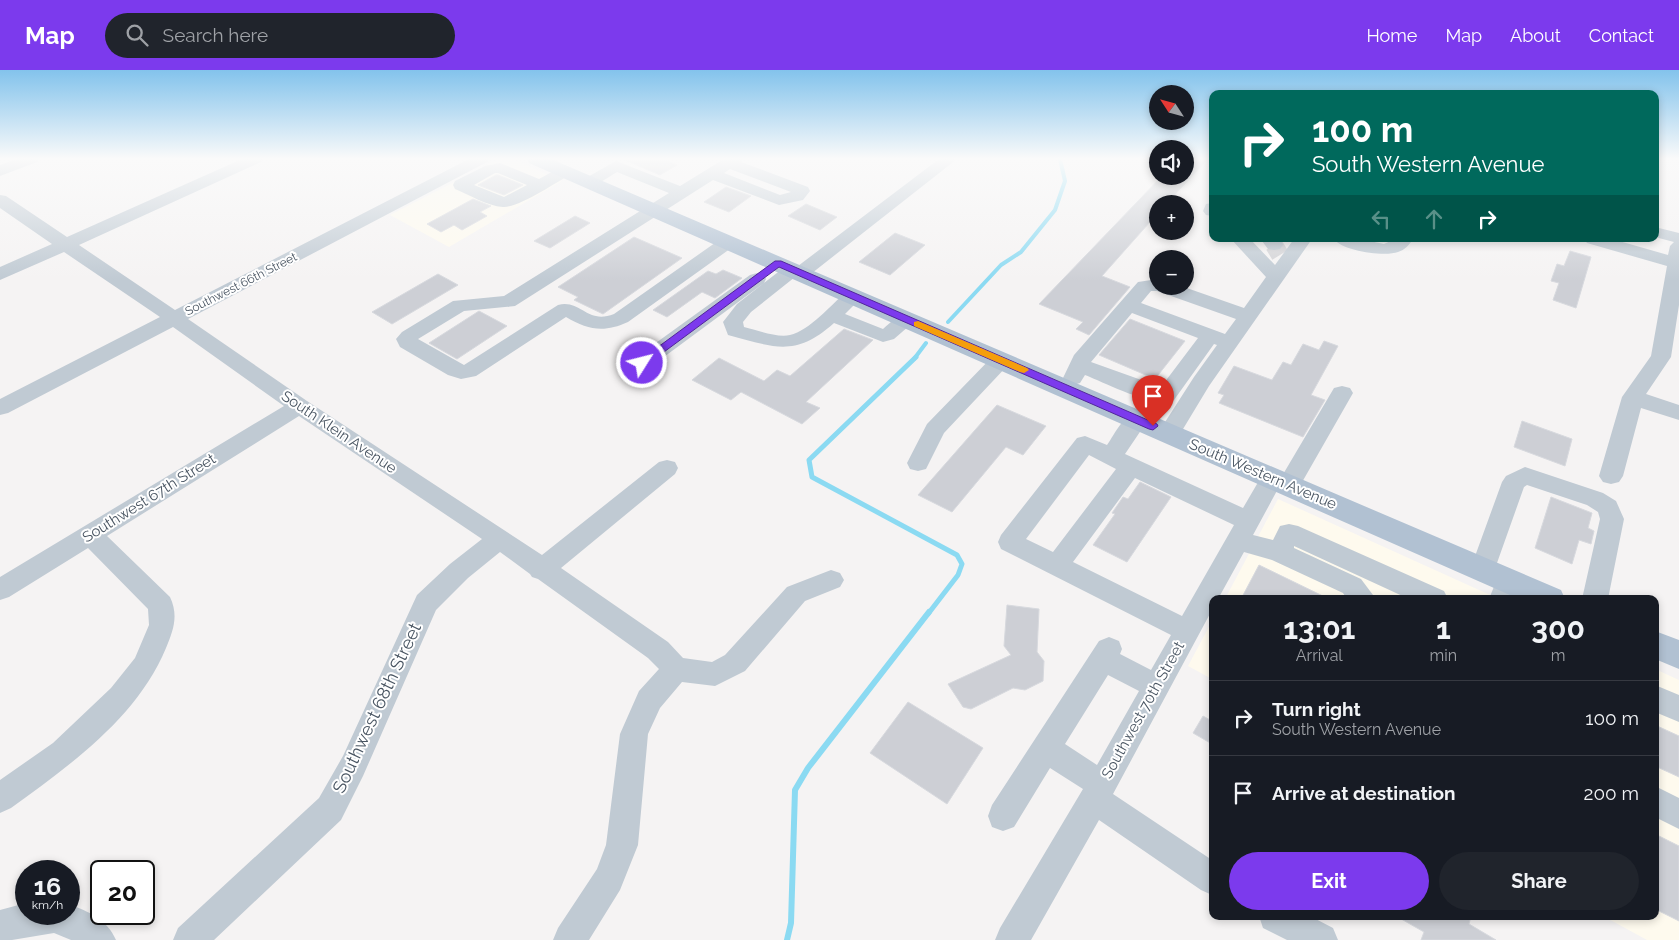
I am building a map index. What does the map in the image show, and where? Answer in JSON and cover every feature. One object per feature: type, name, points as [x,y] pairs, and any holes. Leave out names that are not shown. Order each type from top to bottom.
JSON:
[{"type":"main road","name":"South Western Avenue","points":[[631,200],[1280,482],[1498,583],[1537,595]]},
{"type":"main road","points":[[1659,646],[1679,655]]},
{"type":"street","name":"South Klein Avenue","points":[[0,200],[174,318],[299,406],[500,540],[658,650],[676,669]]},
{"type":"street","points":[[0,274],[165,200]]},
{"type":"street","name":"Southwest 66th Street","points":[[0,408],[174,318],[416,200]]},
{"type":"street","points":[[404,215],[423,200]]},
{"type":"street","points":[[497,200],[502,202],[513,200]]},
{"type":"street","points":[[672,200],[508,302],[460,305],[409,336],[406,339],[407,342],[456,370],[461,372],[469,371],[565,309],[598,324],[606,325],[621,318],[728,242]]},
{"type":"street","points":[[642,363],[790,269],[890,200]]},
{"type":"street","points":[[1659,233],[1679,238]]},
{"type":"street","points":[[1247,242],[1277,255]]},
{"type":"street","points":[[1168,433],[1190,399],[1220,339],[1248,316],[1277,255],[1298,242]]},
{"type":"street","points":[[1362,242],[1374,248],[1390,250],[1397,242]]},
{"type":"street","points":[[1609,242],[1678,255],[1661,356],[1633,397],[1612,476]]},
{"type":"street","points":[[790,269],[744,308],[733,322],[735,331],[760,338],[792,341],[820,326],[853,296]]},
{"type":"street","points":[[1066,388],[1081,360],[1145,286],[1149,286]]},
{"type":"street","points":[[1188,295],[1248,316]]},
{"type":"street","points":[[1129,305],[1220,339]]},
{"type":"street","points":[[831,315],[883,336],[907,320]]},
{"type":"street","points":[[918,463],[935,429],[1000,360]]},
{"type":"street","points":[[1169,391],[1190,399]]},
{"type":"street","name":"Southwest 70th Street","points":[[1012,940],[1098,792],[1243,530],[1280,482],[1342,393]]},
{"type":"street","points":[[1633,397],[1679,413]]},
{"type":"street","name":"Southwest 67th Street","points":[[0,590],[299,406]]},
{"type":"street","points":[[1057,566],[1121,462],[1138,420]]},
{"type":"street","points":[[1187,631],[1010,542],[1085,444],[1121,462],[1279,552],[1352,586],[1360,595]]},
{"type":"street","points":[[541,570],[667,468]]},
{"type":"street","points":[[1498,583],[1514,482],[1525,475],[1595,499],[1608,507],[1612,519],[1596,595]]},
{"type":"street","points":[[1279,552],[1289,533],[1426,595]]},
{"type":"street","points":[[0,798],[62,753],[121,697],[145,665],[162,625],[161,605],[90,535]]},
{"type":"street","name":"Southwest 68th Street","points":[[190,940],[330,809],[353,766],[426,603],[459,571],[500,540]]},
{"type":"street","points":[[570,940],[609,879],[622,845],[634,734],[649,700],[676,669],[716,674],[735,664],[796,594],[830,580]]},
{"type":"street","points":[[1003,816],[1106,654],[1157,686]]},
{"type":"street","points":[[1659,700],[1679,709]]},
{"type":"street","points":[[1046,748],[1098,792],[1209,877]]},
{"type":"street","points":[[1659,803],[1679,814]]},
{"type":"street","points":[[0,927],[9,923],[56,916],[92,932],[99,940]]},
{"type":"street","points":[[1283,920],[1321,940]]},
{"type":"lane","points":[[1079,365],[1152,393],[1166,395],[1220,339]]},
{"type":"shaded area","points":[[420,200],[530,200],[449,247],[390,215]]},
{"type":"shaded area","points":[[1278,499],[1490,595],[1227,595]]},
{"type":"shaded area","points":[[1209,627],[1209,677],[1188,666]]},
{"type":"shaded area","points":[[1659,671],[1679,680],[1679,940],[1647,940],[1610,920],[1659,920]]},
{"type":"building","points":[[472,200],[491,206],[480,212],[487,216],[462,230],[454,225],[441,232],[427,224]]},
{"type":"building","points":[[708,200],[746,200],[729,212],[704,202]]},
{"type":"building","points":[[1139,200],[1149,200],[1149,223],[1102,276],[1130,287],[1089,335],[1076,329],[1083,322],[1039,304]]},
{"type":"building","points":[[806,204],[837,217],[820,230],[788,216]]},
{"type":"building","points":[[575,216],[590,223],[550,248],[534,241]]},
{"type":"building","points":[[895,233],[925,245],[890,275],[859,262]]},
{"type":"building","points":[[634,237],[682,258],[603,314],[574,300],[578,297],[558,287]]},
{"type":"building","points":[[1570,251],[1591,257],[1576,308],[1553,300],[1559,283],[1551,281],[1557,264],[1564,266]]},
{"type":"building","points":[[723,270],[742,278],[715,298],[702,292],[667,317],[653,310],[708,271],[716,274]]},
{"type":"building","points":[[438,274],[458,285],[392,324],[372,312]]},
{"type":"building","points":[[479,311],[507,326],[457,359],[429,343]]},
{"type":"building","points":[[1130,319],[1185,341],[1155,379],[1099,355]]},
{"type":"building","points":[[844,329],[873,340],[806,402],[820,408],[802,424],[741,392],[731,400],[692,380],[719,358],[764,381],[777,370],[790,376]]},
{"type":"building","points":[[1324,341],[1338,346],[1311,395],[1325,400],[1303,437],[1219,403],[1224,395],[1218,393],[1234,366],[1272,380],[1283,362],[1291,365],[1303,344],[1319,350]]},
{"type":"building","points":[[997,405],[1046,426],[1023,455],[1006,447],[952,512],[918,495]]},
{"type":"building","points":[[1522,421],[1572,439],[1565,466],[1514,447]]},
{"type":"building","points":[[1140,482],[1171,497],[1127,562],[1093,545],[1115,514],[1112,513],[1123,497],[1128,499]]},
{"type":"building","points":[[1551,497],[1592,513],[1588,528],[1594,531],[1591,544],[1579,540],[1572,564],[1535,548]]},
{"type":"building","points":[[1259,565],[1321,595],[1243,595]]},
{"type":"building","points":[[1007,605],[1039,609],[1037,652],[1044,661],[1043,681],[1025,690],[1013,688],[971,709],[963,707],[948,684],[1011,655],[1004,646]]},
{"type":"building","points":[[908,702],[983,748],[947,804],[870,753]]},
{"type":"building","points":[[1203,716],[1209,719],[1209,742],[1193,733]]},
{"type":"building","points":[[1659,727],[1679,736],[1679,777],[1659,768]]},
{"type":"building","points":[[1659,836],[1679,846],[1679,921],[1659,911]]},
{"type":"building","points":[[1403,920],[1470,920],[1469,924],[1496,940],[1421,940],[1424,932]]},
{"type":"waterway","points":[[948,322],[1001,265],[1021,252],[1055,210],[1059,200]]},
{"type":"waterway","points":[[914,359],[926,343]]},
{"type":"waterway","points":[[914,359],[809,460],[812,477],[957,555],[962,564],[958,575],[928,614]]},
{"type":"waterway","points":[[787,940],[791,923],[795,790],[808,768],[929,612]]},
{"type":"tunnel","points":[[1274,245],[1280,255]]},
{"type":"slow traffic","points":[[918,324],[1024,370]]},
{"type":"route","points":[[642,363],[778,263],[1153,426]]}]
